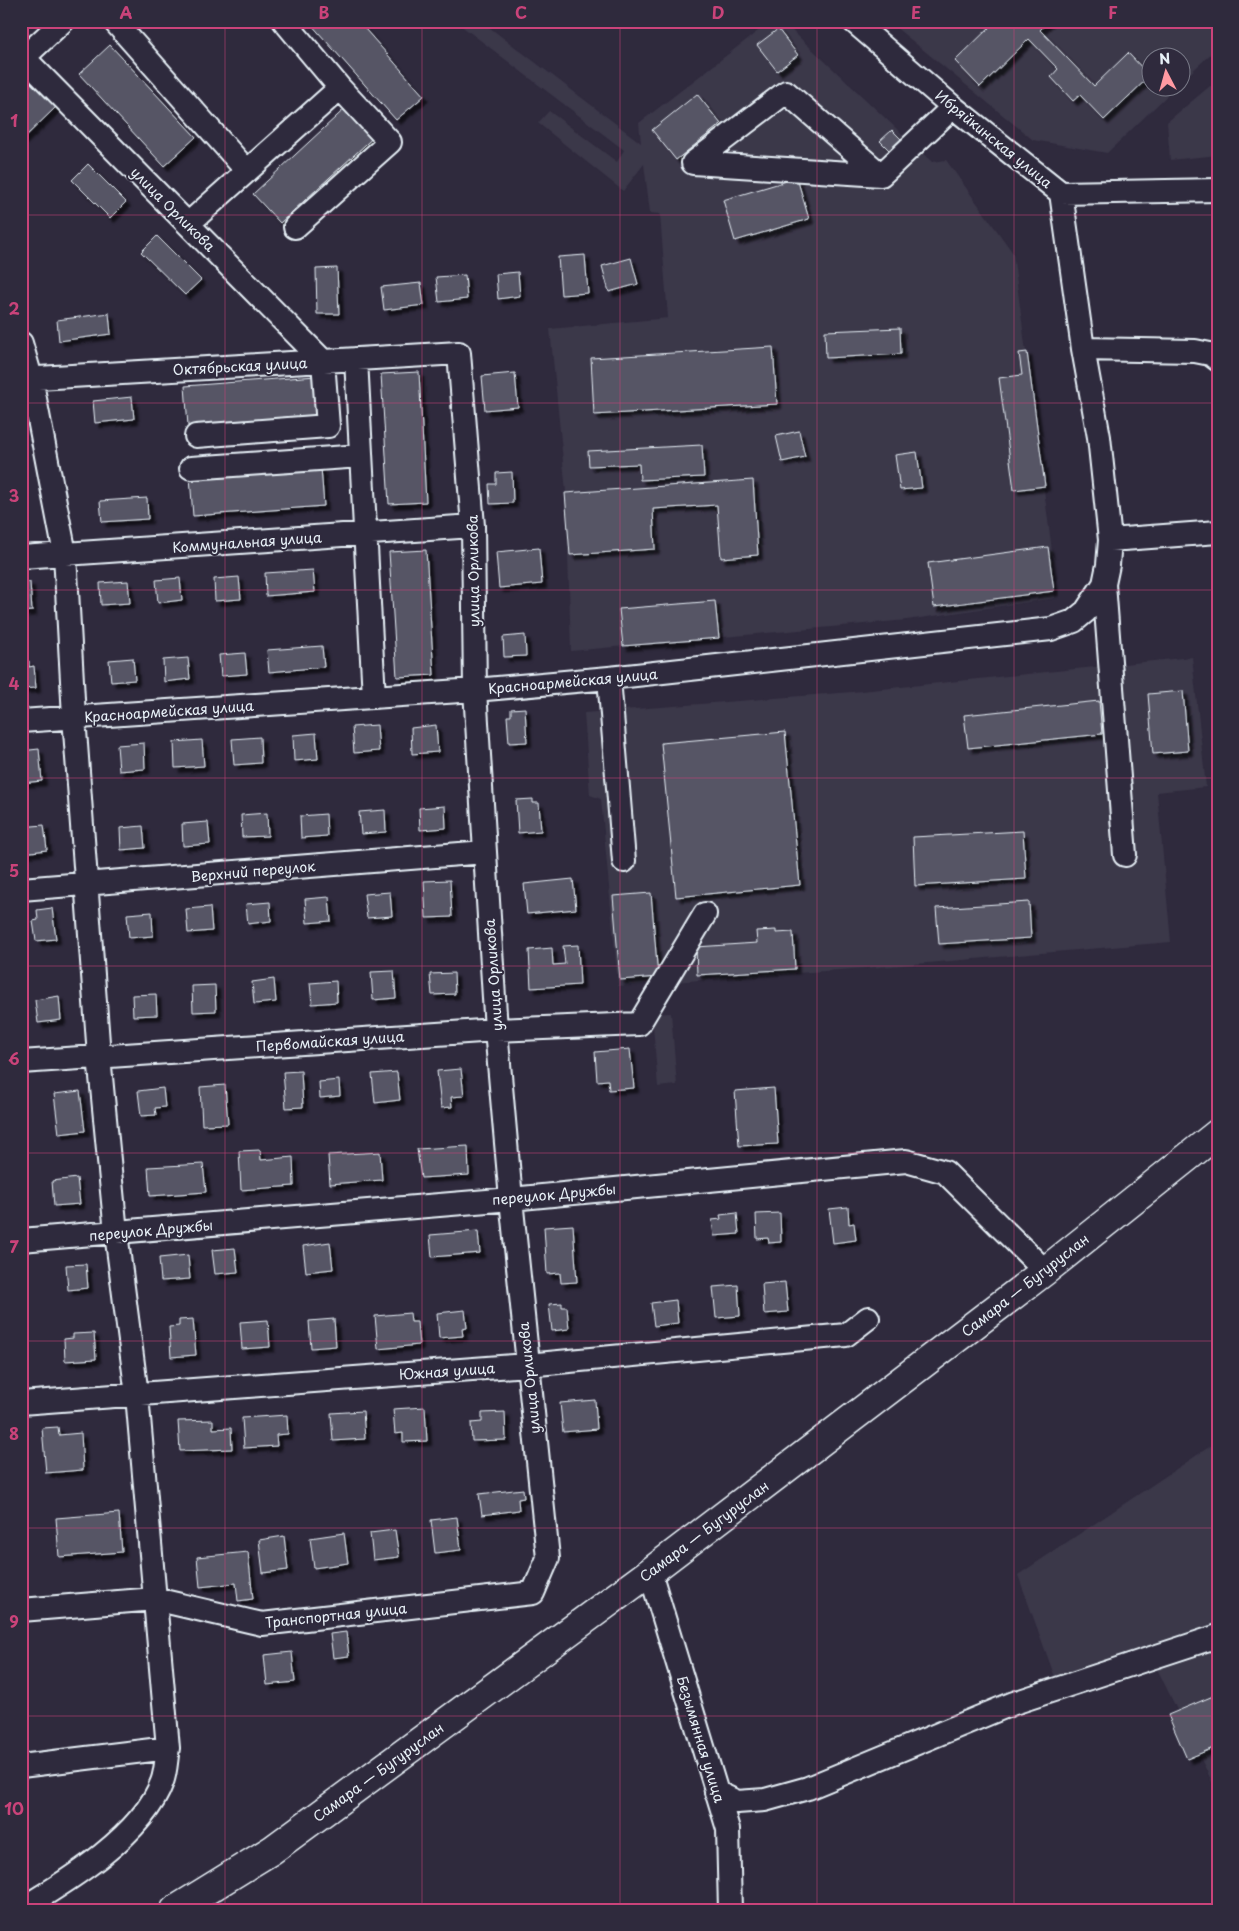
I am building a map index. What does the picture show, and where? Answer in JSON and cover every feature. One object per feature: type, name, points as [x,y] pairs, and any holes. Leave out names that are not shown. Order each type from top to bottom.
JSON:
[{"type":"main road","name":"Самара — Бугуруслан","points":[[175,1910],[272,1850],[650,1572],[1045,1271],[1218,1133]]},
{"type":"street","points":[[23,59],[63,21]]},
{"type":"street","points":[[114,21],[247,171]]},
{"type":"street","points":[[284,21],[340,88],[390,142],[295,227]]},
{"type":"street","name":"Ибряйкинская улица","points":[[853,21],[953,107],[1061,193],[1218,190]]},
{"type":"street","name":"улица Орликова","points":[[23,59],[323,361]]},
{"type":"street","points":[[188,224],[340,88]]},
{"type":"street","points":[[881,175],[786,92],[693,163],[881,175],[953,107]]},
{"type":"street","points":[[1061,193],[1083,349],[1099,437],[1110,540],[1104,584],[1125,855]]},
{"type":"street","points":[[21,343],[26,378],[65,554],[74,717],[99,1056],[116,1233],[136,1395],[168,1748],[162,1782],[146,1813],[104,1853],[46,1894],[21,1909]]},
{"type":"street","points":[[1083,349],[1195,351],[1210,354],[1218,360]]},
{"type":"street","name":"улица Орликова","points":[[459,353],[473,526],[475,690],[496,1030],[527,1365],[548,1558],[533,1593]]},
{"type":"street","name":"Октябрьская улица","points":[[26,378],[459,353]]},
{"type":"street","points":[[356,359],[374,697]]},
{"type":"street","points":[[196,436],[328,426],[323,361]]},
{"type":"street","points":[[192,468],[361,456]]},
{"type":"street","name":"Коммунальная улица","points":[[21,557],[473,526]]},
{"type":"street","points":[[1110,540],[1218,532]]},
{"type":"street","name":"Красноармейская улица","points":[[21,721],[475,690],[609,678],[1051,629],[1074,621],[1086,612],[1104,584]]},
{"type":"street","points":[[609,678],[624,861]]},
{"type":"street","name":"Верхний переулок","points":[[21,889],[484,852]]},
{"type":"street","name":"Первомайская улица","points":[[21,1062],[496,1030],[639,1024],[704,914]]},
{"type":"street","name":"переулок Дружбы","points":[[21,1240],[511,1198],[906,1161],[945,1172],[1045,1271]]},
{"type":"street","name":"Южная улица","points":[[21,1403],[527,1365],[846,1335],[868,1318]]},
{"type":"street","name":"Безымянная улица","points":[[650,1572],[728,1829],[730,1910]]},
{"type":"street","name":"Транспортная улица","points":[[21,1610],[155,1599],[262,1624],[533,1593]]},
{"type":"street","points":[[716,1792],[737,1802],[765,1800],[808,1788],[1014,1703],[1218,1636]]},
{"type":"street","points":[[21,1766],[168,1748]]},
{"type":"shaded area","points":[[455,21],[481,21],[641,143],[639,123],[771,21],[782,21],[932,162],[946,160],[1013,253],[1051,543],[1055,598],[907,620],[571,651],[566,492],[550,329],[668,318],[660,214],[650,213],[644,164],[623,191],[538,123],[549,111],[617,162],[624,150]]},
{"type":"shaded area","points":[[888,21],[1218,21],[1218,47],[1192,72],[1192,48],[1142,48],[1142,98],[1165,98],[1107,153],[1033,140]]},
{"type":"shaded area","points":[[1218,85],[1218,155],[1170,160],[1167,122],[1210,86]]},
{"type":"shaded area","points":[[1192,657],[1206,787],[1157,792],[1171,942],[880,967],[618,986],[601,799],[590,795],[584,713],[852,692]]},
{"type":"shaded area","points":[[671,1013],[677,1085],[658,1087],[652,1014]]},
{"type":"shaded area","points":[[1218,1441],[1218,1794],[1148,1650],[1057,1683],[1018,1575]]},
{"type":"building","points":[[311,21],[358,21],[424,96],[396,120],[310,23]]},
{"type":"building","points":[[996,21],[1049,21],[1040,30],[1094,86],[1128,53],[1142,68],[1142,84],[1104,120],[1080,95],[1073,101],[1051,77],[1058,69],[1029,39],[980,87],[955,61]]},
{"type":"building","points":[[778,29],[798,55],[777,71],[757,45]]},
{"type":"building","points":[[110,45],[196,137],[164,166],[79,74]]},
{"type":"building","points":[[33,80],[58,105],[21,141],[21,92]]},
{"type":"building","points":[[697,94],[721,124],[676,160],[652,130]]},
{"type":"building","points":[[351,103],[378,133],[280,223],[253,194]]},
{"type":"building","points":[[892,130],[905,143],[893,154],[880,141]]},
{"type":"building","points":[[88,164],[126,202],[110,218],[72,180]]},
{"type":"building","points":[[797,178],[809,219],[735,241],[723,200]]},
{"type":"building","points":[[157,236],[201,280],[185,295],[141,252]]},
{"type":"building","points":[[585,255],[588,293],[561,295],[558,257]]},
{"type":"building","points":[[631,258],[638,284],[609,292],[602,266]]},
{"type":"building","points":[[337,268],[339,314],[317,314],[316,269]]},
{"type":"building","points":[[518,272],[520,296],[498,299],[496,274]]},
{"type":"building","points":[[465,275],[467,299],[439,302],[436,277]]},
{"type":"building","points":[[421,283],[424,305],[384,310],[381,287]]},
{"type":"building","points":[[109,313],[111,334],[59,341],[57,320]]},
{"type":"building","points":[[900,328],[901,354],[826,358],[825,331]]},
{"type":"building","points":[[773,347],[777,404],[594,415],[591,358]]},
{"type":"building","points":[[1027,352],[1045,486],[1014,490],[999,378],[1022,375],[1019,353]]},
{"type":"building","points":[[419,372],[426,502],[389,504],[381,374]]},
{"type":"building","points":[[515,373],[518,407],[485,410],[482,376]]},
{"type":"building","points":[[316,376],[319,417],[188,426],[185,386]]},
{"type":"building","points":[[132,397],[134,419],[95,423],[93,401]]},
{"type":"building","points":[[799,431],[805,457],[782,462],[776,436]]},
{"type":"building","points":[[702,445],[704,477],[640,480],[639,464],[589,466],[588,451]]},
{"type":"building","points":[[917,452],[922,488],[900,490],[895,455]]},
{"type":"building","points":[[321,467],[324,506],[193,516],[190,477]]},
{"type":"building","points":[[512,472],[513,503],[490,504],[489,484],[496,484],[496,473]]},
{"type":"building","points":[[753,480],[758,555],[721,558],[717,505],[653,509],[655,549],[570,555],[565,493]]},
{"type":"building","points":[[147,498],[148,519],[102,522],[100,501]]},
{"type":"building","points":[[1048,547],[1054,591],[934,607],[928,563]]},
{"type":"building","points":[[539,548],[542,584],[499,588],[496,552]]},
{"type":"building","points":[[426,550],[434,675],[397,677],[389,552]]},
{"type":"building","points":[[313,570],[315,592],[266,596],[265,573]]},
{"type":"building","points":[[239,577],[241,599],[215,601],[214,579]]},
{"type":"building","points":[[180,578],[182,600],[158,603],[156,580]]},
{"type":"building","points":[[128,581],[130,603],[101,605],[100,583]]},
{"type":"building","points":[[21,582],[30,582],[32,611],[21,612]]},
{"type":"building","points":[[715,601],[719,638],[623,646],[619,609]]},
{"type":"building","points":[[525,635],[526,656],[504,657],[503,637]]},
{"type":"building","points":[[322,646],[324,667],[269,672],[267,650]]},
{"type":"building","points":[[245,653],[247,674],[221,676],[219,655]]},
{"type":"building","points":[[133,658],[135,680],[111,682],[109,660]]},
{"type":"building","points":[[188,658],[190,679],[164,682],[163,660]]},
{"type":"building","points":[[29,661],[29,667],[34,666],[36,688],[21,689],[21,662]]},
{"type":"building","points":[[1183,691],[1188,751],[1153,754],[1148,694]]},
{"type":"building","points":[[1099,701],[1102,734],[968,748],[964,715]]},
{"type":"building","points":[[525,708],[527,742],[509,743],[507,716],[511,716],[511,709]]},
{"type":"building","points":[[377,725],[379,751],[354,753],[352,727]]},
{"type":"building","points":[[436,725],[438,752],[412,754],[411,728]]},
{"type":"building","points":[[785,732],[800,885],[676,897],[661,743]]},
{"type":"building","points":[[316,733],[318,759],[294,761],[293,735]]},
{"type":"building","points":[[260,737],[261,763],[234,765],[232,739]]},
{"type":"building","points":[[202,740],[204,766],[175,768],[174,742]]},
{"type":"building","points":[[144,743],[145,769],[119,771],[117,745]]},
{"type":"building","points":[[39,749],[42,781],[21,783],[21,751]]},
{"type":"building","points":[[533,799],[533,803],[539,803],[541,831],[518,833],[516,800]]},
{"type":"building","points":[[445,806],[446,828],[420,830],[419,808]]},
{"type":"building","points":[[385,810],[386,832],[361,834],[359,812]]},
{"type":"building","points":[[267,813],[268,836],[242,837],[241,815]]},
{"type":"building","points":[[326,814],[327,836],[301,838],[300,816]]},
{"type":"building","points":[[208,822],[210,844],[183,846],[182,824]]},
{"type":"building","points":[[44,825],[47,850],[23,853],[21,827]]},
{"type":"building","points":[[143,826],[145,848],[121,850],[120,828]]},
{"type":"building","points":[[1023,831],[1026,879],[915,886],[913,837]]},
{"type":"building","points":[[573,879],[576,909],[527,914],[524,884]]},
{"type":"building","points":[[450,880],[452,917],[426,918],[424,881]]},
{"type":"building","points":[[390,892],[392,916],[367,918],[364,894]]},
{"type":"building","points":[[651,893],[658,977],[620,980],[613,896]]},
{"type":"building","points":[[329,897],[331,921],[307,923],[305,899]]},
{"type":"building","points":[[270,902],[271,921],[248,924],[246,904]]},
{"type":"building","points":[[1029,902],[1031,938],[939,944],[936,908]]},
{"type":"building","points":[[210,907],[212,931],[188,933],[186,909]]},
{"type":"building","points":[[52,908],[56,939],[36,941],[33,921],[38,920],[37,910]]},
{"type":"building","points":[[152,912],[153,936],[129,938],[127,914]]},
{"type":"building","points":[[776,930],[776,933],[793,932],[795,969],[697,975],[696,947],[757,943],[756,931]]},
{"type":"building","points":[[578,945],[580,985],[531,988],[529,950],[552,948],[553,965],[565,964],[563,946]]},
{"type":"building","points":[[394,971],[396,998],[373,1000],[371,972]]},
{"type":"building","points":[[454,973],[455,994],[432,995],[430,974]]},
{"type":"building","points":[[274,979],[276,1002],[254,1004],[252,982]]},
{"type":"building","points":[[336,981],[337,1002],[312,1004],[310,983]]},
{"type":"building","points":[[215,985],[216,1011],[193,1012],[192,986]]},
{"type":"building","points":[[156,994],[157,1015],[133,1016],[132,995]]},
{"type":"building","points":[[59,996],[61,1020],[38,1023],[35,1000]]},
{"type":"building","points":[[630,1049],[634,1088],[609,1090],[608,1080],[597,1081],[595,1052]]},
{"type":"building","points":[[461,1069],[464,1096],[451,1097],[452,1107],[441,1108],[437,1071]]},
{"type":"building","points":[[301,1071],[303,1107],[286,1108],[283,1072]]},
{"type":"building","points":[[397,1072],[400,1100],[375,1103],[372,1074]]},
{"type":"building","points":[[339,1080],[340,1096],[320,1098],[319,1082]]},
{"type":"building","points":[[225,1085],[228,1124],[202,1125],[200,1087]]},
{"type":"building","points":[[163,1088],[165,1107],[155,1108],[156,1115],[141,1116],[138,1091]]},
{"type":"building","points":[[774,1088],[778,1144],[739,1146],[735,1091]]},
{"type":"building","points":[[80,1091],[85,1131],[59,1134],[54,1094]]},
{"type":"building","points":[[468,1146],[469,1175],[421,1178],[417,1149]]},
{"type":"building","points":[[260,1150],[261,1160],[293,1157],[294,1186],[241,1190],[239,1151]]},
{"type":"building","points":[[380,1152],[382,1180],[330,1184],[328,1155]]},
{"type":"building","points":[[203,1164],[206,1192],[150,1196],[148,1167]]},
{"type":"building","points":[[77,1178],[80,1204],[54,1206],[52,1181]]},
{"type":"building","points":[[848,1207],[849,1224],[854,1223],[856,1240],[833,1243],[829,1209]]},
{"type":"building","points":[[737,1213],[739,1234],[714,1236],[712,1220],[721,1219],[720,1215]]},
{"type":"building","points":[[780,1213],[781,1242],[769,1243],[768,1238],[757,1239],[756,1214]]},
{"type":"building","points":[[573,1225],[577,1282],[561,1283],[560,1273],[547,1274],[544,1227]]},
{"type":"building","points":[[478,1231],[480,1253],[432,1257],[430,1235]]},
{"type":"building","points":[[330,1242],[333,1269],[306,1272],[303,1246]]},
{"type":"building","points":[[235,1248],[238,1272],[215,1274],[212,1250]]},
{"type":"building","points":[[188,1255],[190,1279],[161,1281],[159,1258]]},
{"type":"building","points":[[86,1264],[88,1288],[68,1290],[66,1265]]},
{"type":"building","points":[[785,1282],[788,1312],[764,1314],[762,1284]]},
{"type":"building","points":[[738,1285],[740,1316],[716,1318],[713,1287]]},
{"type":"building","points":[[676,1300],[678,1323],[654,1326],[651,1303]]},
{"type":"building","points":[[562,1303],[562,1307],[567,1307],[569,1329],[552,1331],[549,1304]]},
{"type":"building","points":[[465,1310],[467,1328],[462,1329],[463,1336],[439,1338],[437,1313]]},
{"type":"building","points":[[410,1313],[411,1322],[417,1322],[419,1345],[378,1349],[375,1316]]},
{"type":"building","points":[[193,1319],[196,1355],[171,1357],[169,1327],[179,1326],[179,1320]]},
{"type":"building","points":[[334,1319],[336,1346],[311,1348],[309,1321]]},
{"type":"building","points":[[268,1320],[270,1347],[242,1349],[240,1322]]},
{"type":"building","points":[[94,1333],[96,1359],[65,1361],[64,1339],[73,1338],[73,1334]]},
{"type":"building","points":[[595,1400],[597,1429],[563,1432],[560,1403]]},
{"type":"building","points":[[425,1407],[427,1441],[403,1442],[403,1433],[395,1434],[393,1409]]},
{"type":"building","points":[[363,1411],[365,1439],[333,1441],[331,1413]]},
{"type":"building","points":[[505,1412],[506,1440],[472,1441],[471,1423],[482,1422],[482,1413]]},
{"type":"building","points":[[287,1415],[288,1434],[276,1435],[277,1446],[244,1448],[242,1418]]},
{"type":"building","points":[[213,1420],[213,1429],[231,1428],[232,1449],[180,1451],[178,1421]]},
{"type":"building","points":[[58,1427],[59,1435],[81,1433],[83,1470],[46,1473],[42,1428]]},
{"type":"building","points":[[523,1489],[524,1498],[518,1499],[519,1510],[482,1515],[479,1494]]},
{"type":"building","points":[[119,1513],[122,1552],[59,1557],[56,1518]]},
{"type":"building","points":[[457,1517],[461,1550],[435,1553],[431,1520]]},
{"type":"building","points":[[395,1530],[399,1557],[373,1560],[370,1533]]},
{"type":"building","points":[[344,1533],[348,1563],[314,1568],[310,1538]]},
{"type":"building","points":[[284,1536],[288,1570],[263,1573],[259,1540]]},
{"type":"building","points":[[248,1552],[253,1599],[238,1601],[236,1583],[200,1587],[197,1557]]},
{"type":"building","points":[[346,1632],[349,1656],[333,1658],[330,1634]]},
{"type":"building","points":[[292,1652],[295,1682],[267,1685],[264,1655]]},
{"type":"building","points":[[1218,1694],[1218,1746],[1187,1759],[1168,1715]]}]
